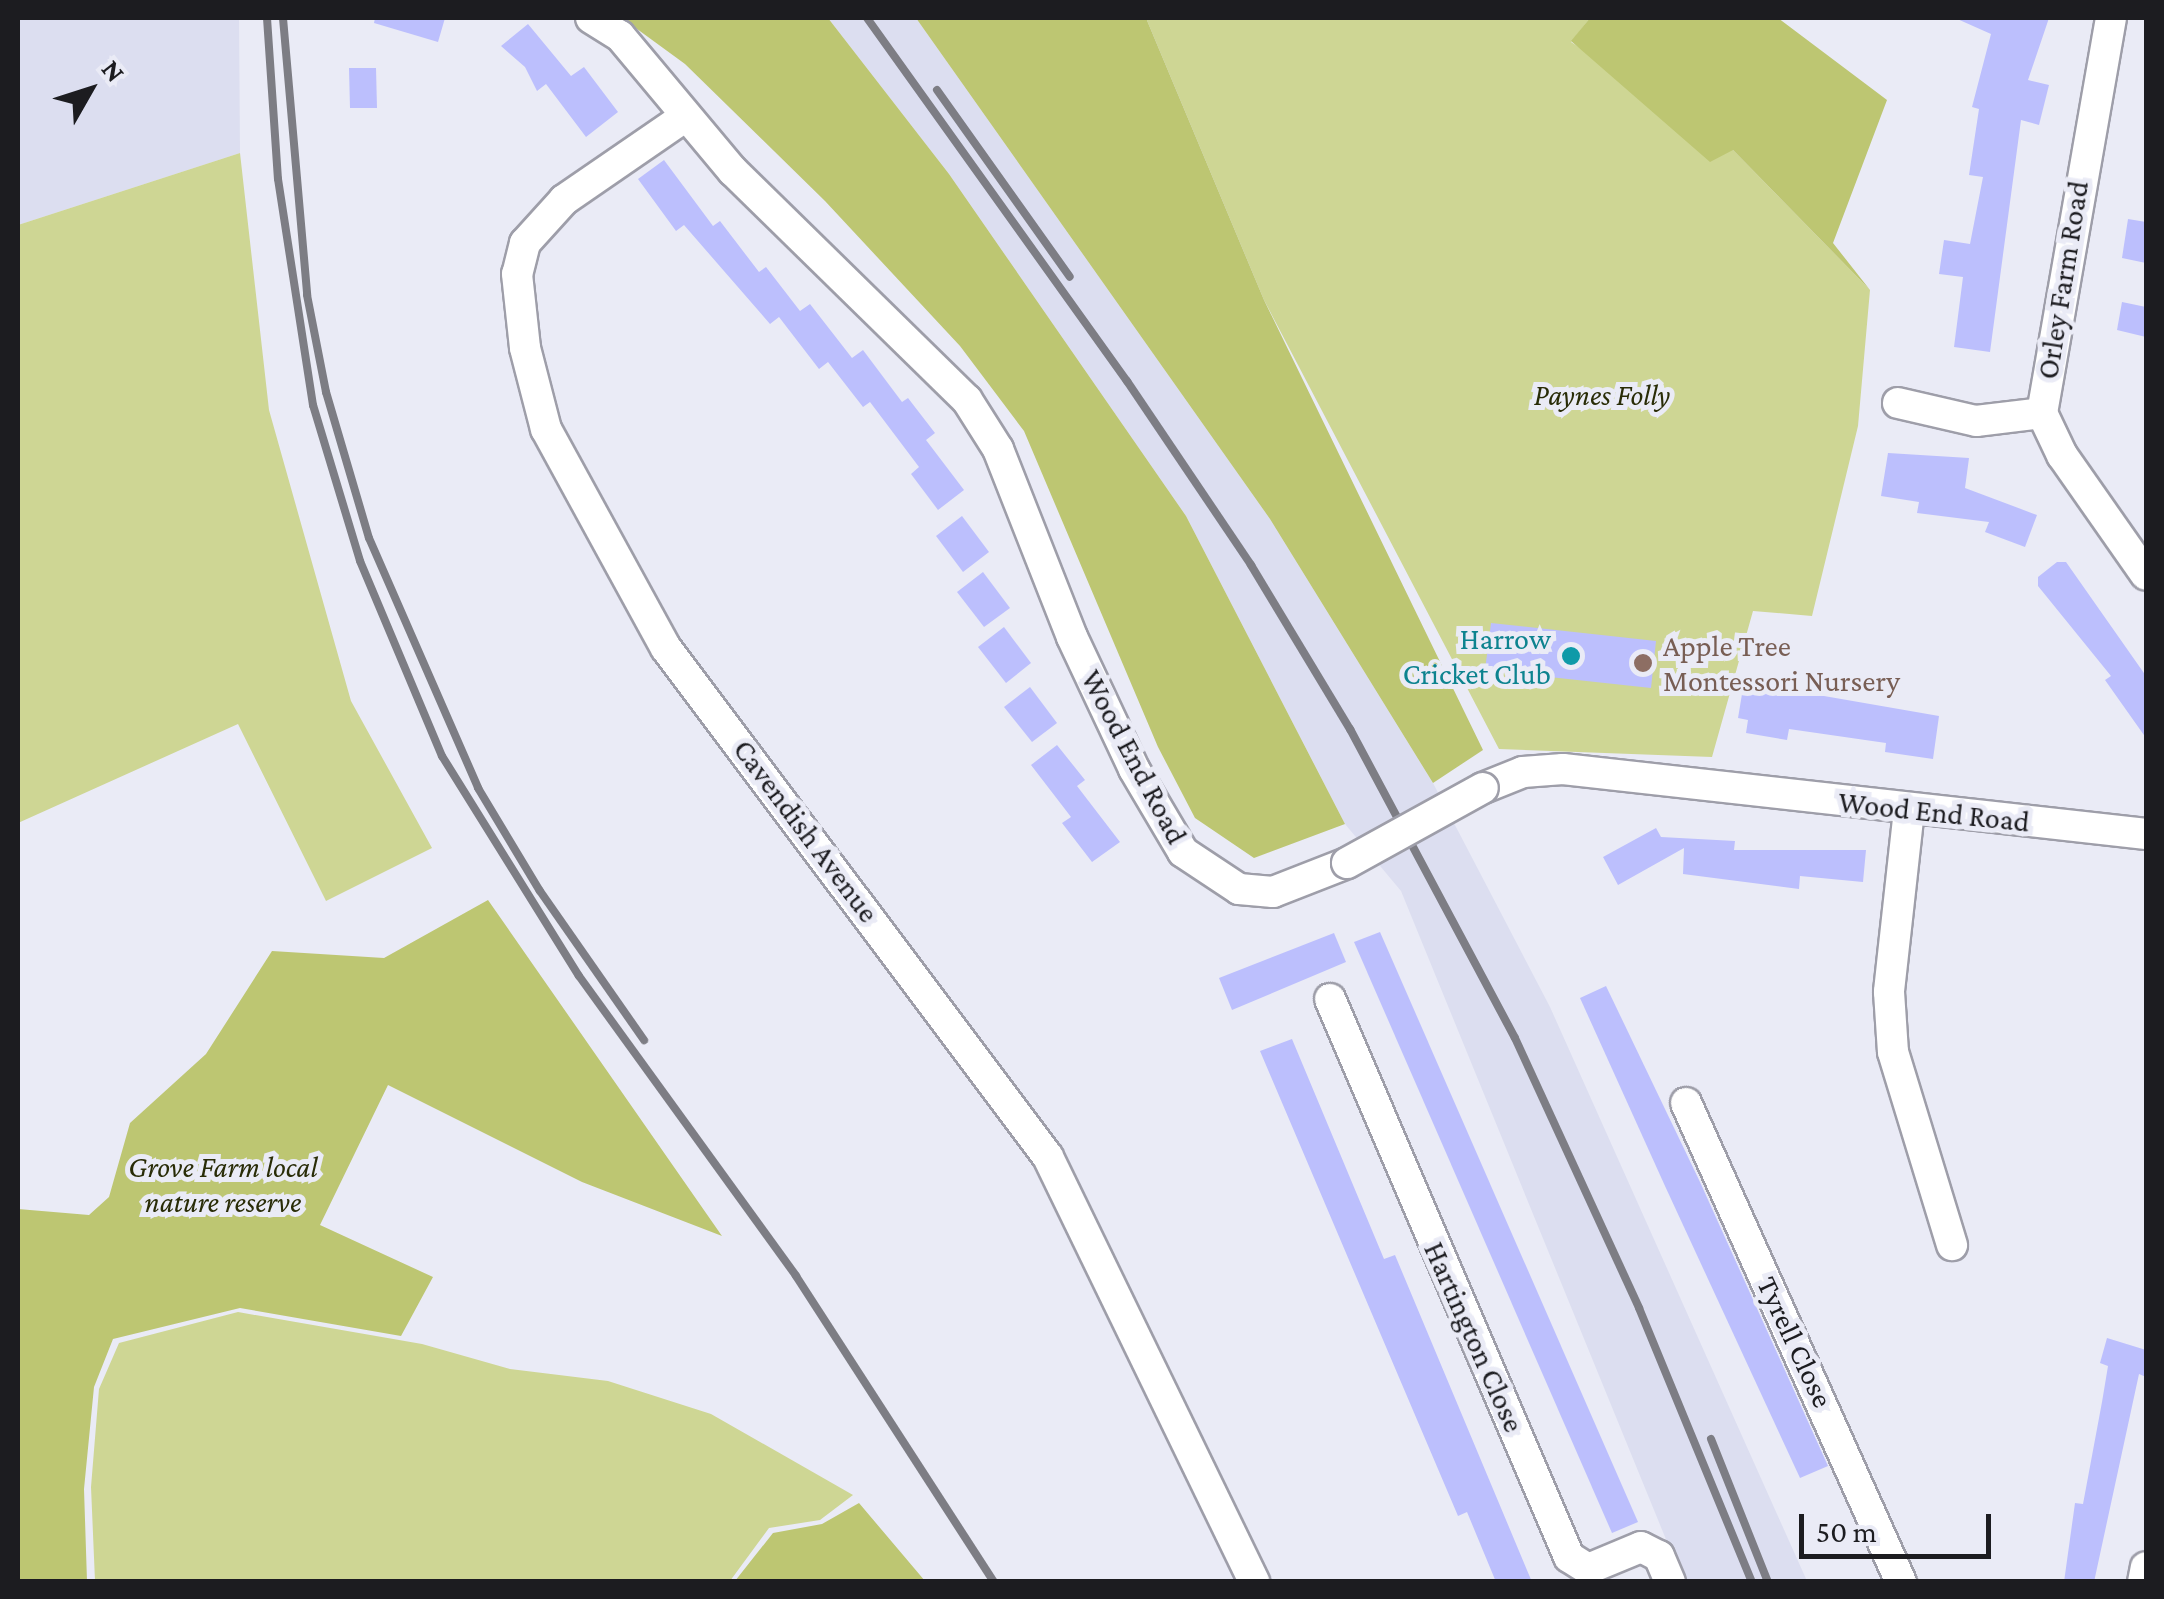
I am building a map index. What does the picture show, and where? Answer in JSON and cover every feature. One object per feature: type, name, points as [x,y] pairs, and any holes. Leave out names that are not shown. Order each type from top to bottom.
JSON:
[{"type":"street","name":"Wood End Road","points":[[590,18],[620,36],[734,172],[967,400],[998,449],[1134,769],[1183,852],[1239,888],[1274,892],[1348,863],[1483,788],[1522,772],[1563,770],[2146,834]]},
{"type":"street","name":"Orley Farm Road","points":[[2111,18],[2042,412],[2062,455],[2146,575]]},
{"type":"street","name":"Cavendish Avenue","points":[[686,116],[564,200],[525,243],[517,274],[523,329],[546,429],[666,648],[1048,1158],[1254,1582]]},
{"type":"street","points":[[1898,403],[1976,421],[2042,412]]},
{"type":"street","points":[[1910,810],[1888,992],[1894,1052],[1952,1245]]},
{"type":"street","name":"Hartington Close","points":[[1330,999],[1568,1557],[1588,1569],[1641,1547],[1659,1556],[1670,1582]]},
{"type":"street","name":"Tyrell Close","points":[[1686,1103],[1900,1582]]},
{"type":"street","points":[[2142,1582],[2146,1567]]},
{"type":"shaded area","points":[[18,18],[239,18],[240,153],[18,225]]},
{"type":"shaded area","points":[[828,18],[916,18],[1270,519],[1433,783],[1550,1007],[1807,1581],[1683,1581],[1401,891],[1345,824],[1186,516],[949,174]]},
{"type":"green space","points":[[622,18],[828,18],[949,174],[1186,516],[1345,824],[1254,858],[1195,818],[1158,747],[1024,431],[960,346],[825,201],[685,64]]},
{"type":"green space","points":[[916,18],[1146,18],[1264,300],[1483,750],[1433,783],[1270,519]]},
{"type":"green space","name":"Paynes Folly","points":[[1146,18],[1590,18],[1571,42],[1733,150],[1870,290],[1858,426],[1812,616],[1753,611],[1712,757],[1499,749],[1264,300]]},
{"type":"green space","points":[[1590,18],[1778,18],[1887,100],[1833,243],[1870,290],[1733,150],[1710,162],[1571,41]]},
{"type":"green space","points":[[240,153],[269,410],[351,701],[432,848],[326,901],[238,724],[18,823],[18,225]]},
{"type":"green space","name":"Grove Farm local nature reserve","points":[[488,900],[722,1236],[582,1182],[388,1085],[320,1225],[433,1277],[401,1336],[240,1308],[113,1339],[94,1387],[84,1489],[87,1581],[18,1581],[18,1209],[89,1215],[109,1197],[130,1123],[206,1054],[272,951],[384,958]]},
{"type":"green space","points":[[238,1312],[422,1344],[510,1369],[608,1381],[711,1414],[853,1495],[820,1520],[769,1528],[730,1581],[95,1581],[91,1487],[99,1389],[119,1343]]},
{"type":"green space","points":[[859,1503],[925,1581],[735,1581],[773,1533],[822,1524]]},
{"type":"building","points":[[375,18],[445,18],[438,42],[374,23]]},
{"type":"building","points":[[1955,18],[2049,18],[2028,80],[2049,85],[2039,125],[2021,120],[1990,352],[1954,347],[1963,277],[1939,274],[1944,240],[1970,244],[1983,177],[1969,175],[1979,109],[1972,107],[1991,34]]},
{"type":"building","points":[[528,24],[571,76],[584,67],[618,112],[586,137],[546,84],[537,91],[525,67],[501,46]]},
{"type":"building","points":[[349,68],[376,68],[377,108],[350,108]]},
{"type":"building","points":[[664,160],[713,226],[720,221],[759,272],[766,267],[800,311],[810,304],[852,358],[863,350],[902,402],[908,398],[935,433],[926,440],[964,490],[938,510],[911,474],[919,467],[870,402],[863,407],[828,362],[819,369],[779,317],[770,324],[684,225],[676,231],[638,179]]},
{"type":"building","points":[[2128,219],[2146,222],[2146,263],[2122,258]]},
{"type":"building","points":[[2122,302],[2146,307],[2146,337],[2117,330]]},
{"type":"building","points":[[1888,453],[1969,458],[1965,488],[2037,515],[2025,547],[1985,532],[1989,522],[1917,513],[1919,502],[1881,496]]},
{"type":"building","points":[[962,516],[989,552],[963,572],[936,536]]},
{"type":"building","points":[[2057,562],[2066,562],[2146,676],[2146,738],[2105,680],[2111,676],[2038,586],[2038,577]]},
{"type":"building","points":[[983,572],[1010,608],[984,627],[957,592]]},
{"type":"building","name":"Harrow Cricket Club","points":[[1491,623],[1656,641],[1651,688],[1485,670]]},
{"type":"building","points":[[1004,627],[1031,663],[1006,683],[978,647]]},
{"type":"building","points":[[1744,682],[1939,716],[1933,759],[1885,752],[1886,743],[1789,729],[1787,740],[1746,733],[1748,720],[1738,718]]},
{"type":"building","points":[[1030,687],[1057,723],[1032,742],[1004,707]]},
{"type":"building","points":[[1057,745],[1085,780],[1077,786],[1120,842],[1092,862],[1062,823],[1071,817],[1031,765]]},
{"type":"building","points":[[1656,828],[1661,837],[1735,841],[1734,850],[1866,850],[1863,882],[1800,876],[1799,889],[1683,874],[1684,848],[1618,885],[1603,857]]},
{"type":"building","points":[[1380,932],[1638,1522],[1612,1533],[1354,942]]},
{"type":"building","points":[[1334,933],[1346,962],[1232,1010],[1219,978]]},
{"type":"building","points":[[1606,986],[1700,1182],[1828,1466],[1800,1478],[1580,998]]},
{"type":"building","points":[[1292,1039],[1384,1259],[1395,1255],[1532,1582],[1496,1582],[1467,1512],[1458,1516],[1260,1051]]},
{"type":"building","points":[[2107,1338],[2146,1350],[2146,1377],[2139,1374],[2094,1582],[2064,1582],[2075,1503],[2083,1504],[2102,1402],[2108,1366],[2100,1363]]},
{"type":"railway","points":[[267,18],[278,179],[313,405],[360,561],[442,756],[579,976],[796,1276],[994,1582]]},
{"type":"railway","points":[[283,18],[307,295],[326,392],[369,538],[478,788],[540,891],[644,1040]]},
{"type":"railway","points":[[867,18],[1127,381],[1251,565],[1350,729],[1515,1038],[1639,1308],[1752,1582]]},
{"type":"railway","points":[[937,90],[1070,277]]},
{"type":"railway","points":[[1711,1439],[1768,1582]]},
{"type":"place","name":"Harrow Cricket Club","points":[[1571,656]]},
{"type":"place","name":"Apple Tree Montessori Nursery","points":[[1643,663]]}]
